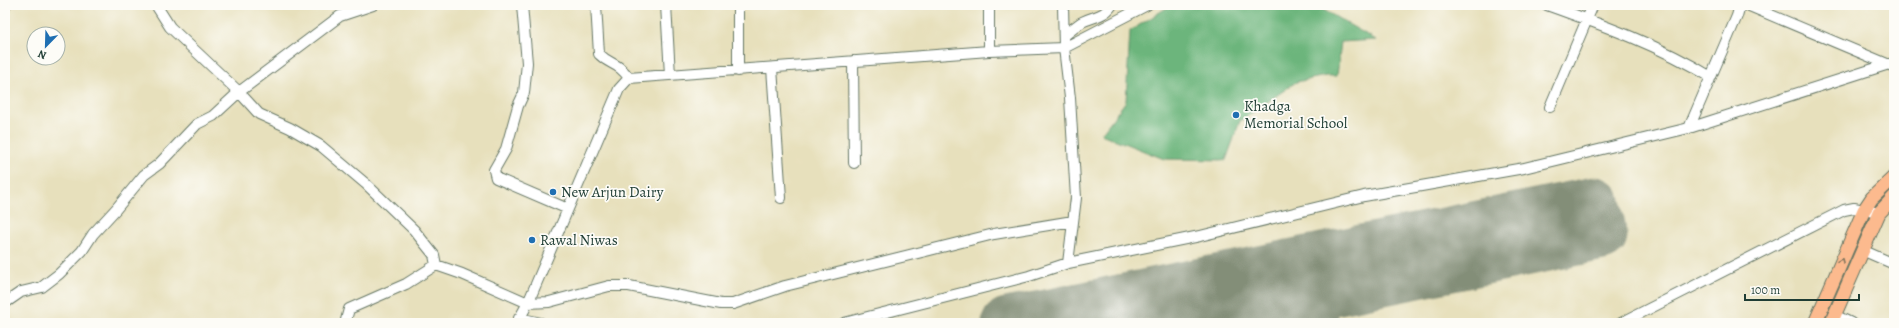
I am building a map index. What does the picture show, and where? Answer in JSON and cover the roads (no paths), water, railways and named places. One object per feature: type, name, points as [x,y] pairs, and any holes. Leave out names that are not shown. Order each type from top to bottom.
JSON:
[{"type":"main road","points":[[1815,323],[1864,210],[1872,198],[1894,177]]},
{"type":"main road","points":[[1832,319],[1878,213],[1894,197]]},
{"type":"street","points":[[156,5],[170,27],[239,92],[259,114],[290,128],[321,146],[366,184],[414,230],[434,255],[436,266]]},
{"type":"street","points":[[5,303],[21,292],[42,286],[59,274],[82,251],[93,234],[144,175],[159,164],[197,124],[213,116],[239,92],[340,16],[373,5]]},
{"type":"street","points":[[522,5],[527,63],[524,93],[518,106],[506,149],[494,170],[496,178],[568,209]]},
{"type":"street","points":[[596,5],[599,54],[606,61],[622,68],[629,78]]},
{"type":"street","points":[[666,5],[670,75]]},
{"type":"street","points":[[738,5],[738,71]]},
{"type":"street","points":[[989,5],[989,51]]},
{"type":"street","points":[[1063,5],[1064,48],[1070,98],[1076,198],[1068,264]]},
{"type":"street","points":[[1064,36],[1083,22],[1100,16],[1108,11],[1112,5]]},
{"type":"street","points":[[541,323],[518,321],[528,303],[619,89],[629,78],[989,51],[1064,48],[1147,5]]},
{"type":"street","points":[[1547,5],[1587,19],[1688,63],[1711,77]]},
{"type":"street","points":[[1550,107],[1593,5]]},
{"type":"street","points":[[1689,128],[1737,16],[1740,5]]},
{"type":"street","points":[[1747,5],[1892,66]]},
{"type":"street","points":[[853,62],[854,163]]},
{"type":"street","points":[[844,323],[1029,276],[1068,264],[1200,236],[1364,196],[1524,168],[1689,128],[1892,66]]},
{"type":"street","points":[[772,68],[781,198]]},
{"type":"street","points":[[1621,323],[1844,210],[1854,208],[1878,213]]},
{"type":"street","points":[[347,323],[346,320],[349,309],[406,284],[436,266],[462,274],[528,303],[549,302],[608,286],[629,286],[721,304],[733,304],[785,286],[994,234],[1073,221]]},
{"type":"street","points":[[1862,250],[1894,264]]},
{"type":"street","points":[[1832,319],[1851,323]]},
{"type":"place","name":"Khadga Memorial School","points":[[1236,115]]},
{"type":"place","name":"New Arjun Dairy","points":[[553,192]]},
{"type":"place","name":"Rawal Niwas","points":[[532,240]]}]
